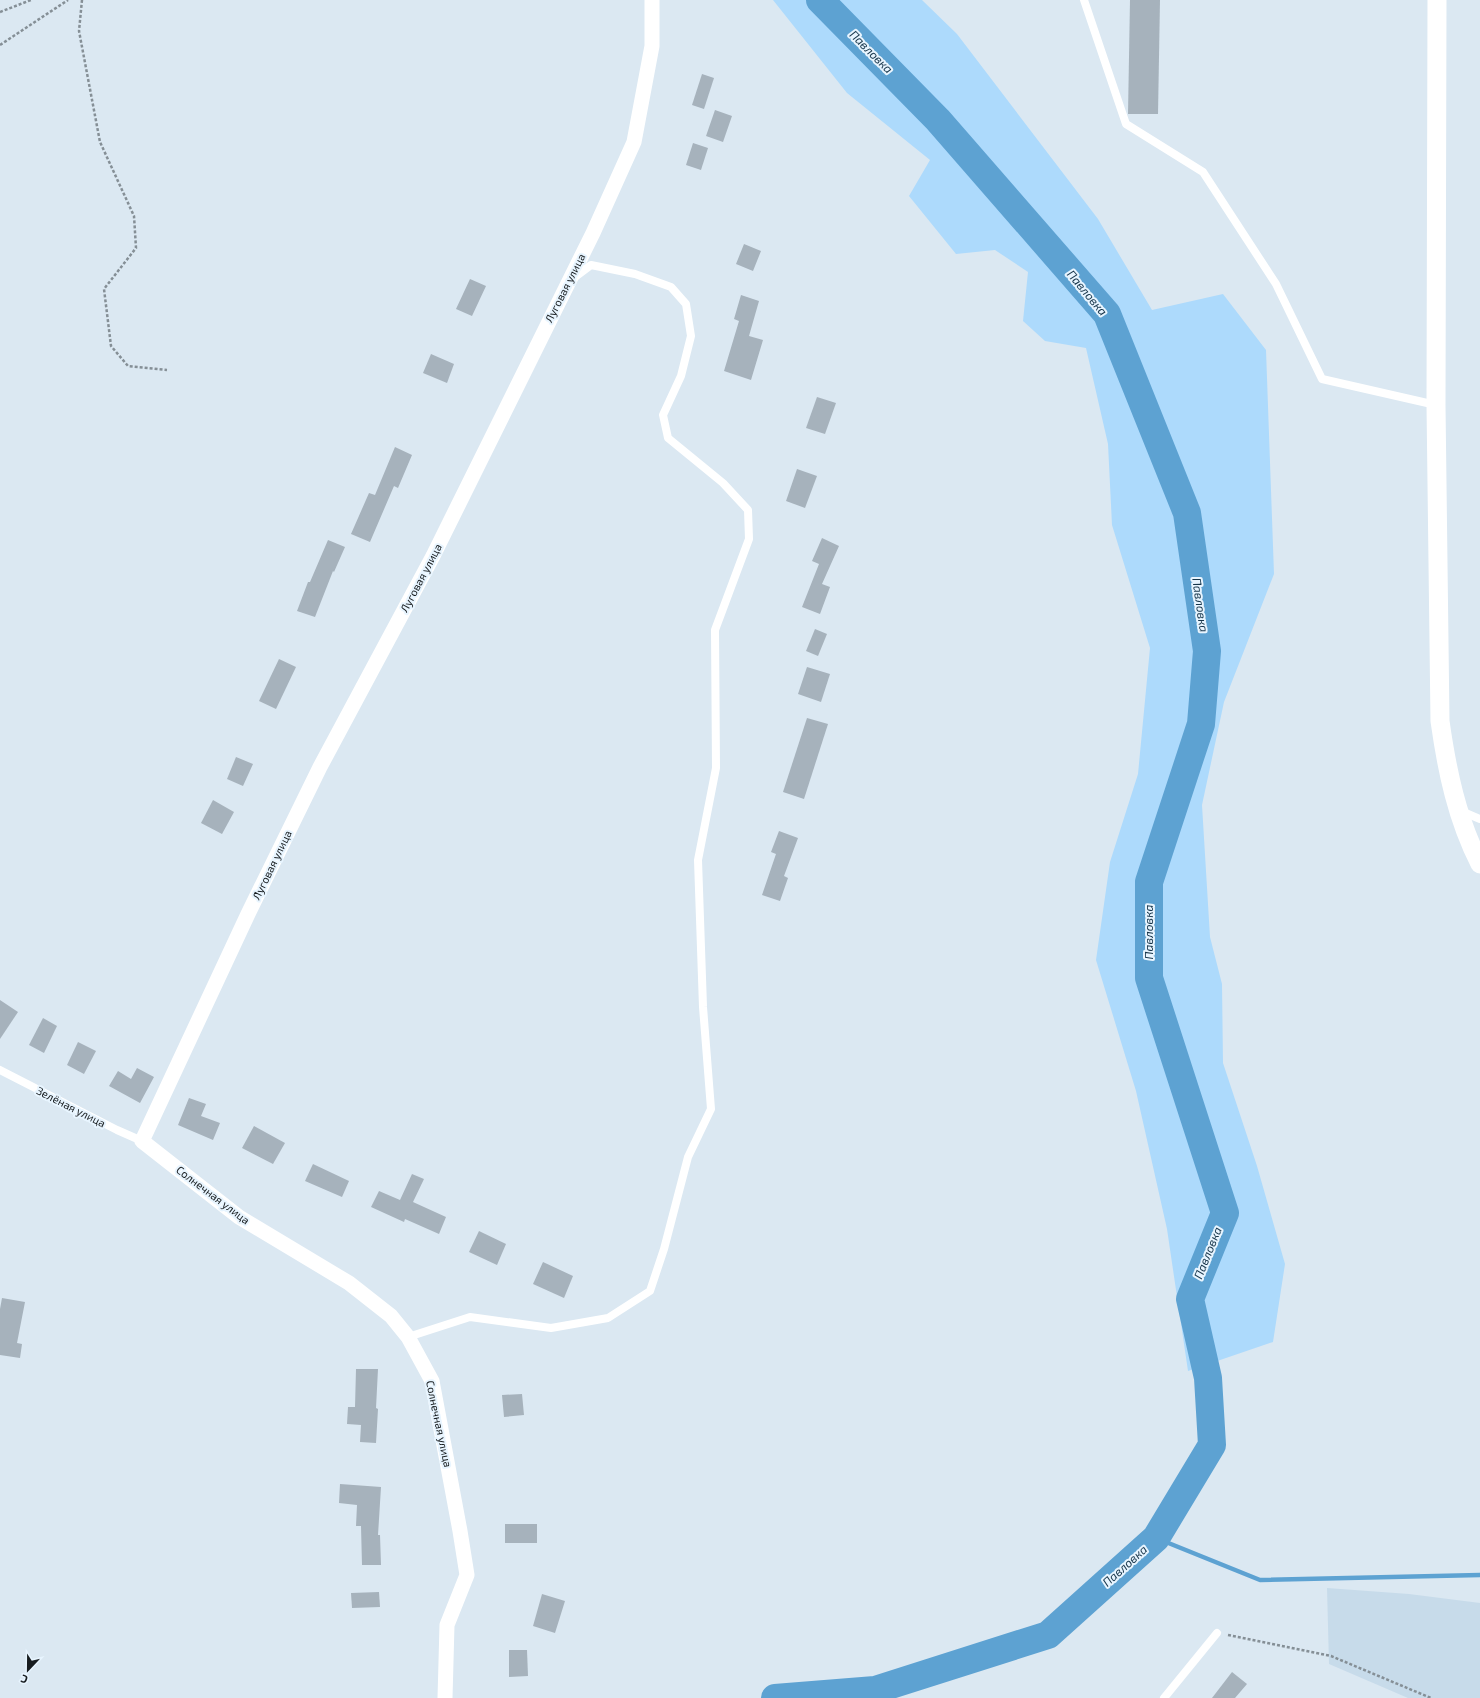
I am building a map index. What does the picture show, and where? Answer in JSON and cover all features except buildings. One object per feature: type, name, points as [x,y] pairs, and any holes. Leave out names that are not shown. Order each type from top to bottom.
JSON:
[{"type":"street","name":"Луговая улица","points":[[142,1141],[248,914],[320,767],[433,556],[592,233],[634,142],[652,46],[652,0]]},
{"type":"street","points":[[1437,0],[1436,405],[1440,721],[1446,764],[1457,809],[1472,848],[1480,864]]},
{"type":"street","name":"Солнечная улица","points":[[142,1141],[239,1217],[350,1283],[391,1316],[408,1337],[432,1381],[467,1575],[447,1625],[445,1698]]},
{"type":"lane","points":[[1084,0],[1126,124],[1203,172],[1276,284],[1322,379],[1436,405]]},
{"type":"lane","points":[[408,1337],[470,1317],[551,1328],[608,1318],[650,1291],[664,1249],[688,1157],[711,1109],[703,1007],[698,860],[716,768],[715,630],[749,539],[748,510],[723,483],[668,438],[663,415],[681,376],[691,336],[686,304],[671,287],[636,274],[591,265],[568,282]]},
{"type":"lane","points":[[1457,809],[1480,819]]},
{"type":"lane","name":"Зелёная улица","points":[[0,1070],[117,1130],[142,1141]]},
{"type":"lane","points":[[1164,1698],[1217,1633]]},
{"type":"path","points":[[0,12],[31,0]]},
{"type":"path","points":[[0,45],[68,0]]},
{"type":"path","points":[[82,0],[79,31],[100,142],[134,216],[136,248],[104,288],[111,346],[128,366],[167,370]]},
{"type":"path","points":[[1217,1633],[1331,1656],[1431,1698]]},
{"type":"shaded area","points":[[773,0],[922,0],[957,34],[1098,219],[1152,310],[1223,294],[1266,350],[1274,574],[1224,702],[1202,805],[1210,937],[1222,984],[1223,1063],[1257,1166],[1285,1264],[1273,1342],[1188,1371],[1167,1229],[1136,1091],[1096,960],[1110,862],[1138,774],[1150,648],[1112,525],[1108,444],[1086,348],[1045,341],[1023,321],[1028,272],[995,250],[956,254],[909,196],[930,160],[847,93]]},
{"type":"shaded area","points":[[1327,1588],[1409,1594],[1480,1603],[1480,1698],[1408,1698],[1329,1664]]},
{"type":"waterway","name":"Павловка","points":[[775,1698],[875,1690],[1048,1635],[1156,1538],[1212,1445],[1208,1378],[1190,1299],[1225,1213],[1149,978],[1149,882],[1201,724],[1207,651],[1187,513],[1107,314],[938,120],[820,0]]},
{"type":"waterway","points":[[1156,1538],[1260,1580],[1480,1575]]}]
